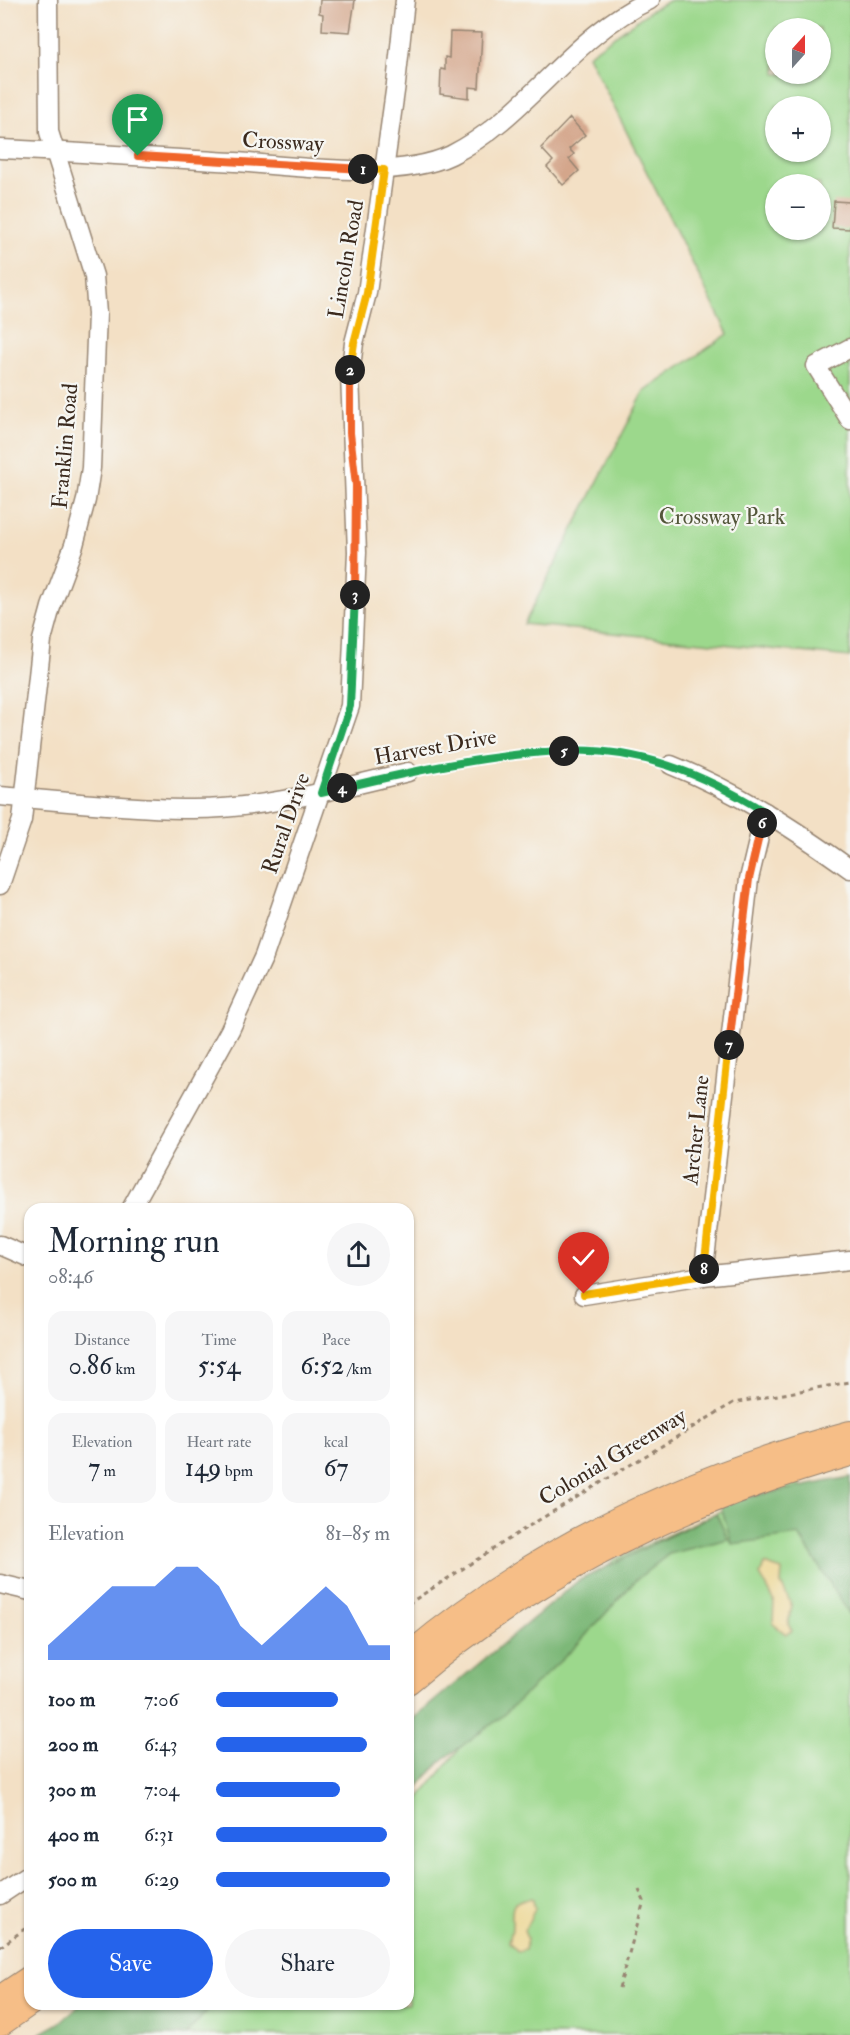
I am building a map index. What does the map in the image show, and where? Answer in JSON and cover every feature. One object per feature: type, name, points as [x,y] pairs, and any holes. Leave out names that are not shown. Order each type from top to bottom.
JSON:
[{"type":"highway","points":[[414,1653],[512,1580],[609,1524],[712,1478],[850,1434]]},
{"type":"highway","points":[[414,1676],[472,1630],[520,1598],[613,1543],[715,1497],[850,1454]]},
{"type":"highway","points":[[0,1999],[24,1982]]},
{"type":"highway","points":[[0,2023],[24,2006]]},
{"type":"street","name":"Franklin Road","points":[[0,885],[22,820],[42,640],[74,545],[86,501],[91,468],[98,314],[94,276],[49,132],[48,0]]},
{"type":"street","name":"Lincoln Road","points":[[350,420],[350,375],[354,343],[367,293],[405,0]]},
{"type":"street","name":"Crossway","points":[[0,149],[384,170],[406,167],[449,156],[465,147],[501,119],[596,32],[625,12],[650,0]]},
{"type":"street","points":[[850,348],[816,366],[850,420]]},
{"type":"street","name":"Rural Drive","points":[[134,1203],[225,1040],[264,956],[350,706],[357,552],[350,420]]},
{"type":"street","points":[[671,765],[706,780],[765,812],[850,869]]},
{"type":"street","name":"Harvest Drive","points":[[0,796],[184,810],[264,802],[321,793],[408,772]]},
{"type":"street","name":"Archer Lane","points":[[703,1275],[749,879],[765,812]]},
{"type":"street","points":[[0,1245],[24,1255]]},
{"type":"street","points":[[584,1294],[703,1275],[850,1260]]},
{"type":"street","points":[[0,1584],[24,1590]]},
{"type":"street","points":[[0,1895],[24,1879]]},
{"type":"path","name":"Harvest Drive","points":[[408,772],[540,752],[588,749],[632,755],[671,765]]},
{"type":"path","name":"Colonial Greenway","points":[[414,1600],[529,1526],[733,1403],[850,1382]]},
{"type":"path","points":[[619,1988],[644,1900],[639,1890]]},
{"type":"path","points":[[0,1947],[24,1929]]},
{"type":"green space","name":"Crossway Park","points":[[671,0],[850,0],[850,657],[524,624],[644,392],[728,334],[588,55],[653,9]]},
{"type":"green space","points":[[797,1476],[850,1605],[850,2035],[115,2035],[163,2010],[414,2010],[414,1805],[613,1560]]},
{"type":"green space","points":[[850,1477],[850,1615],[799,1535],[732,1544],[720,1503]]},
{"type":"green space","points":[[716,1513],[728,1539],[669,1554],[637,1579],[576,1646],[499,1719],[441,1761],[414,1791],[414,1718],[578,1581]]},
{"type":"green space","points":[[74,2010],[208,2010],[186,2035],[38,2035],[58,2024]]},
{"type":"sand","points":[[764,1564],[782,1570],[781,1584],[792,1606],[788,1624],[792,1631],[786,1634],[773,1624],[774,1600],[760,1575]]},
{"type":"sand","points":[[533,1899],[535,1909],[524,1931],[527,1938],[525,1950],[518,1952],[509,1942],[512,1912],[514,1904]]},
{"type":"building","points":[[320,0],[355,0],[350,32],[322,30],[323,14],[319,13]]},
{"type":"building","points":[[450,32],[482,33],[479,88],[469,87],[469,98],[440,94],[441,69],[445,70],[445,57],[449,58]]},
{"type":"building","points":[[570,118],[585,135],[569,149],[574,154],[569,159],[579,171],[563,185],[547,167],[553,161],[541,148]]},
{"type":"building","points":[[834,201],[850,202],[850,229],[832,228]]},
{"type":"route","points":[[138,156],[384,170],[367,293],[354,343],[350,375],[350,433],[356,485],[357,552],[350,706],[321,793],[408,772],[540,752],[588,749],[632,755],[671,765],[696,775],[765,812],[749,879],[703,1275],[584,1294]]}]
